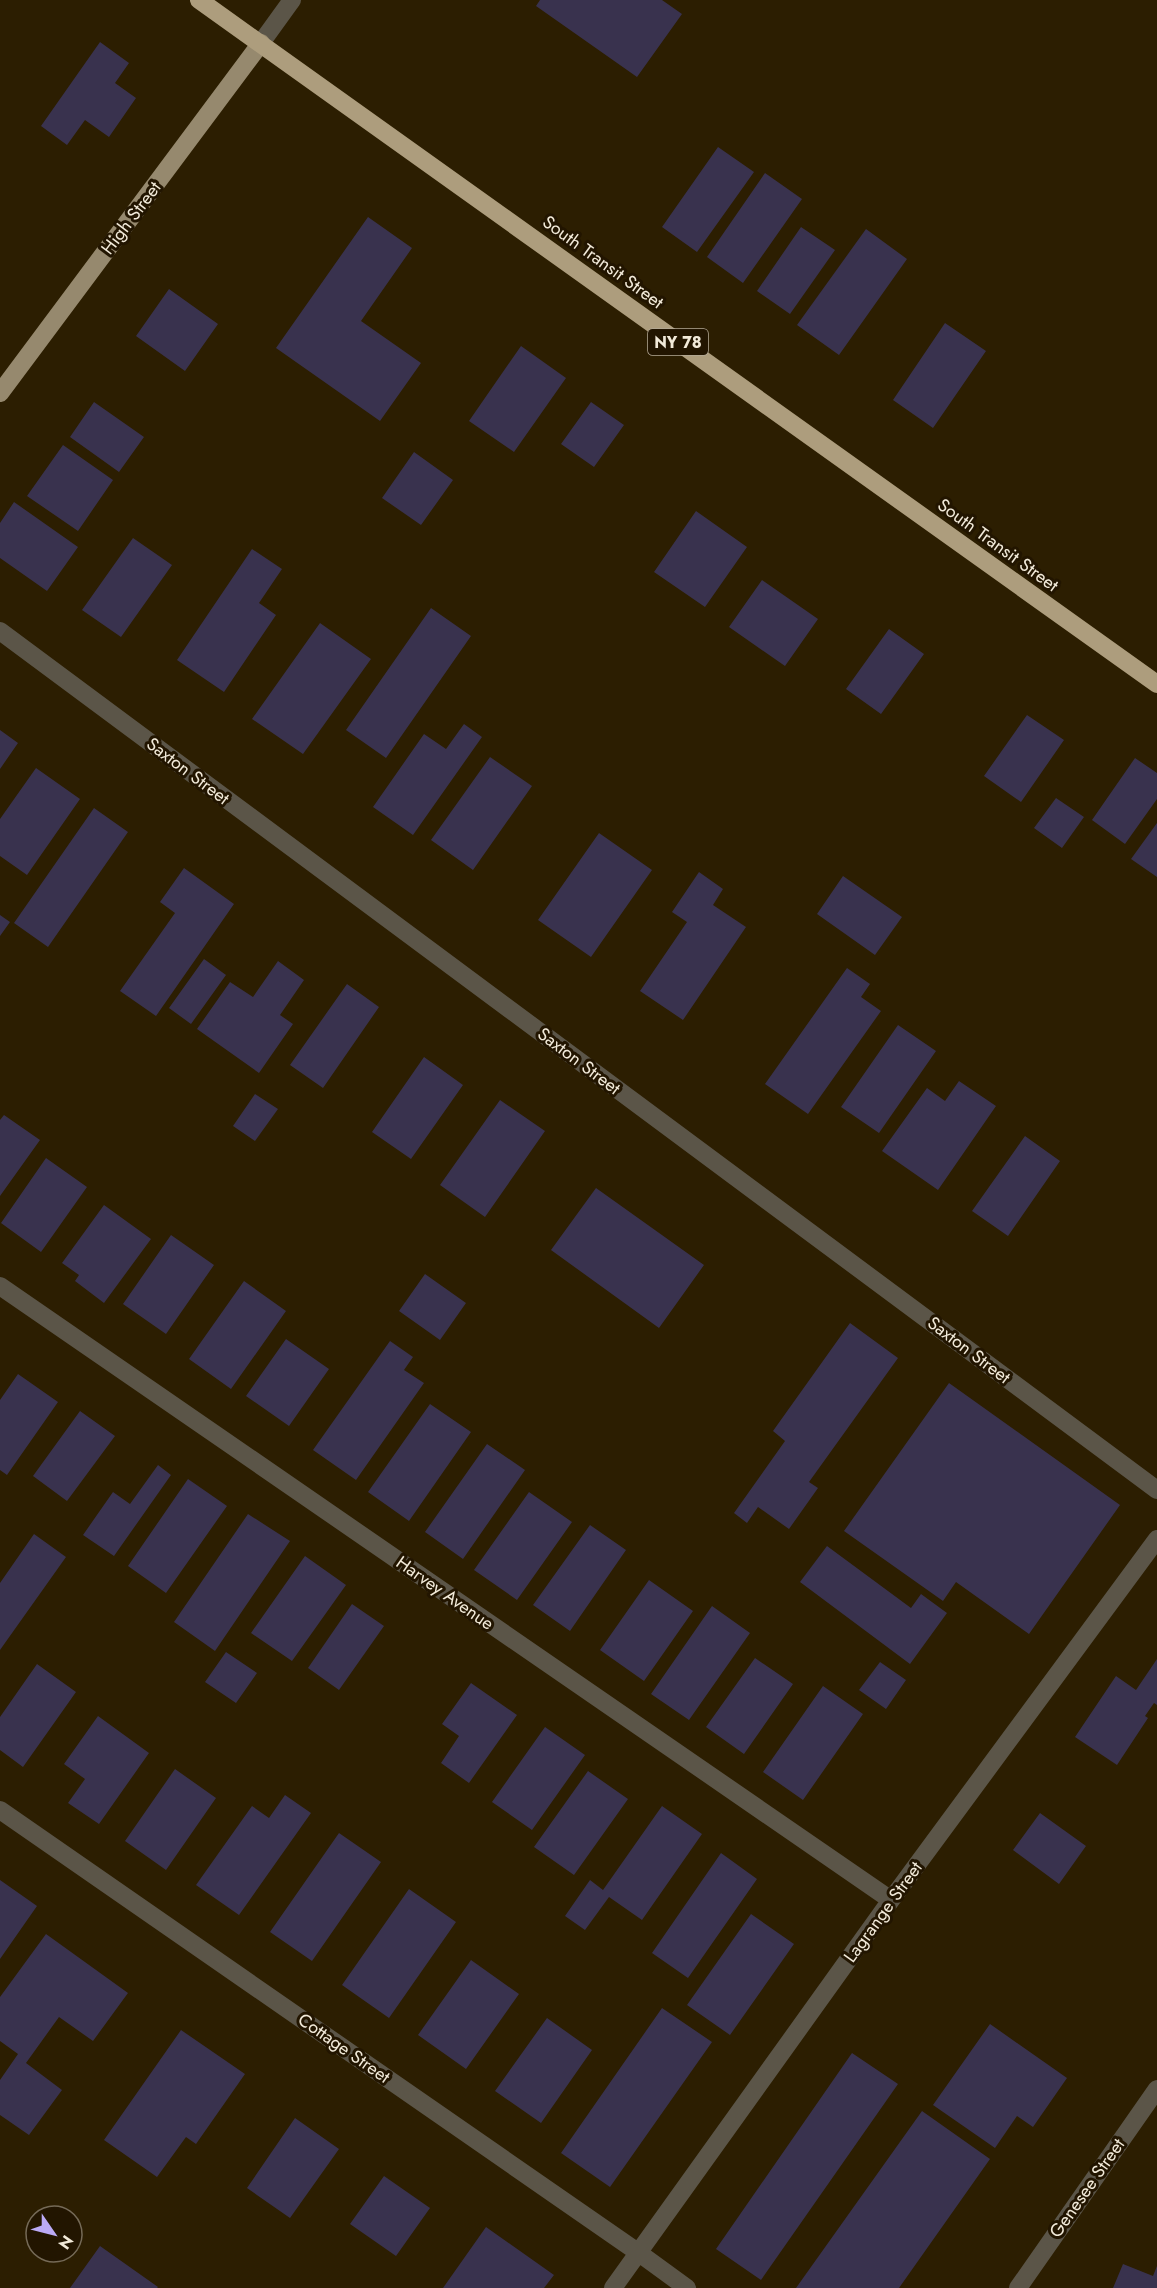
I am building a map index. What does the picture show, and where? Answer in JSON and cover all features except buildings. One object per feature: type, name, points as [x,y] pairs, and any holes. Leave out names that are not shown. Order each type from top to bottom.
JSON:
[{"type":"highway","name":"South Transit Street","points":[[199,0],[1157,684]]},
{"type":"main road","name":"High Street","points":[[0,393],[261,43]]},
{"type":"street","points":[[261,43],[292,0]]},
{"type":"street","name":"Saxton Street","points":[[0,631],[1157,1490]]},
{"type":"street","name":"Harvey Avenue","points":[[0,1286],[891,1900]]},
{"type":"street","name":"Lagrange Street","points":[[614,2288],[891,1900],[1157,1539]]},
{"type":"street","name":"Cottage Street","points":[[0,1810],[687,2288]]},
{"type":"street","name":"Genesee Street","points":[[1018,2288],[1157,2088]]}]
